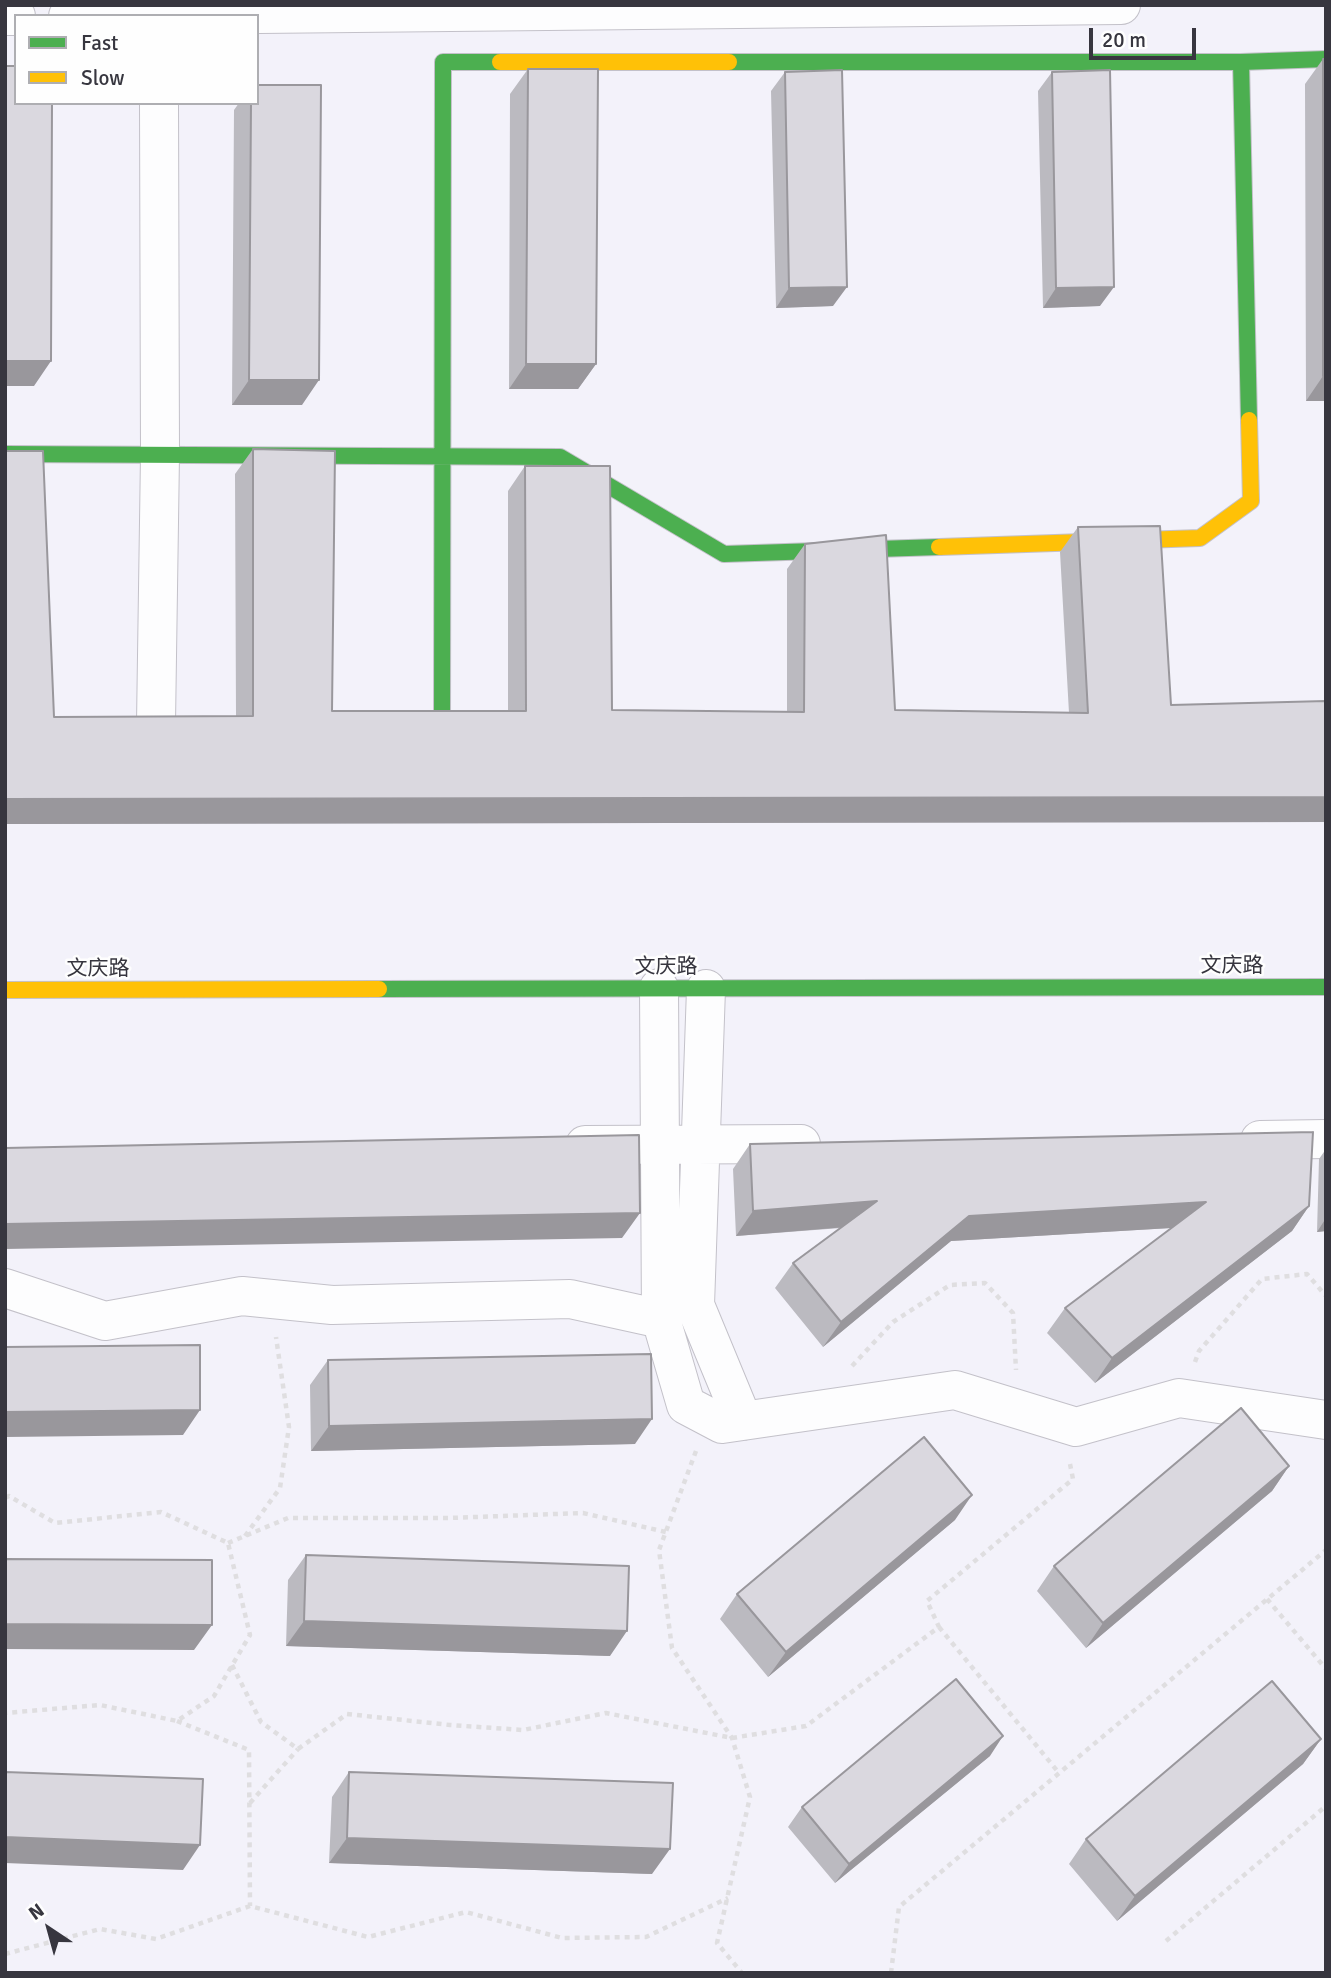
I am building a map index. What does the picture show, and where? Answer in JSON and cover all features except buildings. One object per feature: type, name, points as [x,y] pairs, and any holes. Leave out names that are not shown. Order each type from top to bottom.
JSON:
[{"type":"street","points":[[192,14],[465,8],[1121,5]]},
{"type":"street","points":[[442,720],[443,62],[1241,62],[1326,58]]},
{"type":"street","points":[[5,454],[560,457],[724,554],[1200,538],[1251,501],[1241,62]]},
{"type":"street","points":[[156,723],[160,455],[159,105]]},
{"type":"street","name":"文庆路","points":[[5,990],[1326,987]]},
{"type":"street","points":[[659,988],[661,1320],[686,1405],[725,1419],[834,1408],[955,1390],[1076,1427],[1179,1398],[1326,1420]]},
{"type":"street","points":[[706,989],[695,1305],[725,1419]]},
{"type":"street","points":[[1229,1140],[1326,1139]]},
{"type":"street","points":[[549,1146],[840,1144]]},
{"type":"street","points":[[5,1288],[104,1321],[242,1296],[332,1306],[570,1298],[661,1320]]},
{"type":"path","points":[[1179,1398],[1199,1351],[1262,1279],[1307,1274],[1326,1297]]},
{"type":"path","points":[[834,1408],[844,1376],[893,1322],[950,1285],[985,1283],[1013,1313],[1018,1409]]},
{"type":"path","points":[[245,1537],[280,1488],[289,1427],[276,1336]]},
{"type":"path","points":[[725,1419],[659,1550],[672,1648],[732,1738],[750,1797],[717,1943],[742,1973]]},
{"type":"path","points":[[1059,1773],[939,1627],[927,1601],[1073,1479],[1062,1422]]},
{"type":"path","points":[[5,1497],[9,1496],[55,1523],[161,1512],[228,1544],[288,1518],[448,1518],[583,1513],[666,1532]]},
{"type":"path","points":[[177,1721],[214,1696],[250,1635],[228,1544]]},
{"type":"path","points":[[891,1973],[899,1907],[1326,1550]]},
{"type":"path","points":[[1267,1599],[1326,1669]]},
{"type":"path","points":[[249,1804],[298,1749],[347,1714],[523,1730],[606,1713],[732,1738],[806,1726],[939,1627]]},
{"type":"path","points":[[232,1665],[261,1722],[298,1749]]},
{"type":"path","points":[[5,1713],[100,1705],[177,1721],[249,1750],[250,1906]]},
{"type":"path","points":[[1166,1941],[1326,1806]]},
{"type":"path","points":[[5,1954],[100,1929],[156,1939],[250,1906],[368,1937],[466,1912],[562,1938],[646,1937],[728,1898]]},
{"type":"traffic: fast","points":[[729,62],[1241,62],[1326,59]]},
{"type":"traffic: fast","points":[[442,720],[443,62],[500,62]]},
{"type":"traffic: fast","points":[[1241,62],[1249,420]]},
{"type":"traffic: fast","points":[[5,454],[560,457],[724,554],[939,547]]},
{"type":"traffic: fast","points":[[379,989],[1326,987]]},
{"type":"traffic: slow","points":[[500,62],[729,62]]},
{"type":"traffic: slow","points":[[939,547],[1200,538],[1251,501],[1249,420]]},
{"type":"traffic: slow","points":[[5,990],[379,989]]}]
